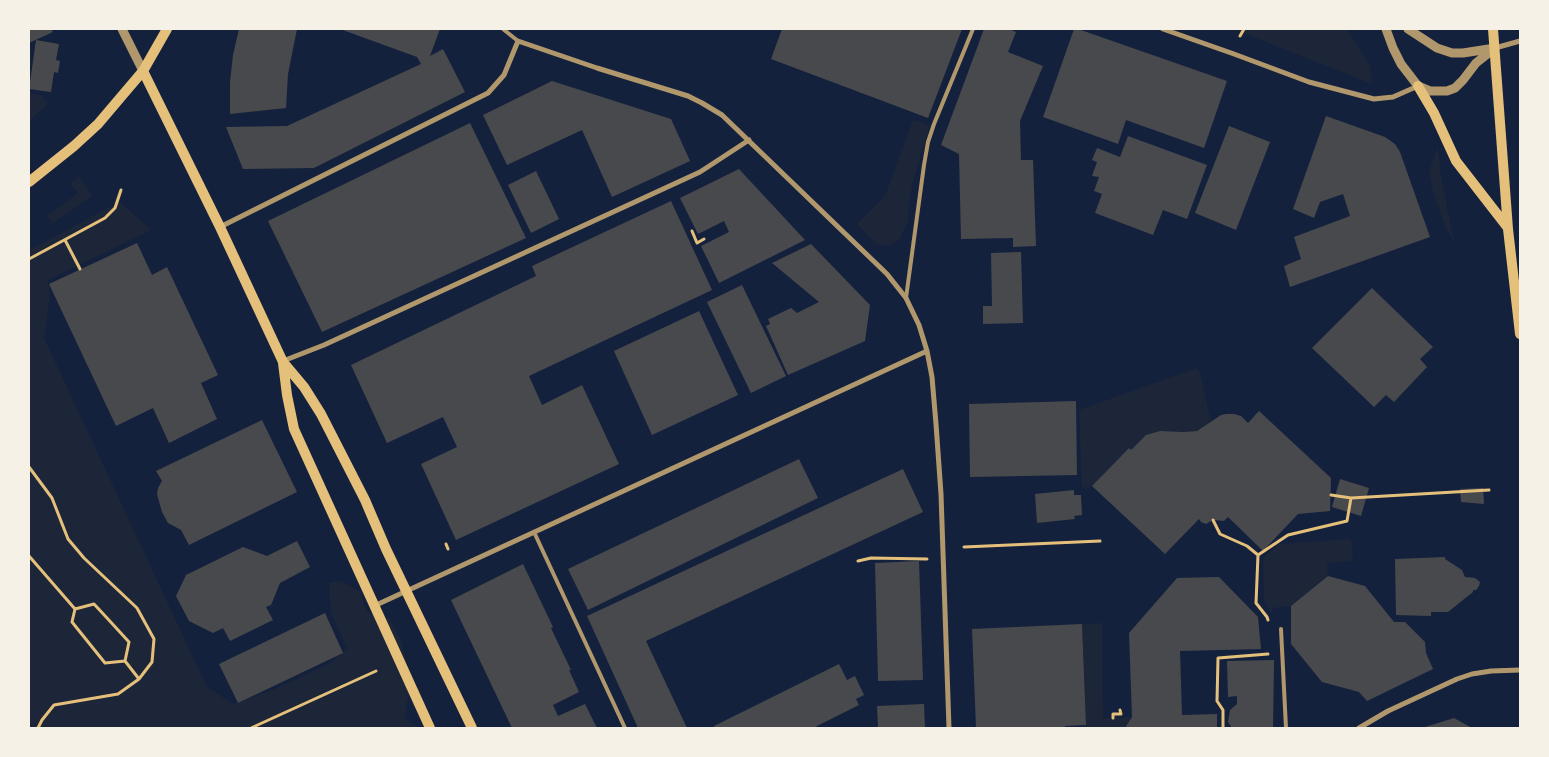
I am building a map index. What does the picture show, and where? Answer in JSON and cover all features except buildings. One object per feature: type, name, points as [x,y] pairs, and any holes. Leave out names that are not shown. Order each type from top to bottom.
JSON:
[{"type":"main road","points":[[29,182],[98,124],[143,71],[168,29]]},
{"type":"main road","points":[[1493,29],[1508,228],[1520,334]]},
{"type":"main road","points":[[143,71],[220,227],[283,362],[304,387],[321,414],[365,500],[406,591],[472,728]]},
{"type":"main road","points":[[1418,86],[1434,113],[1456,161],[1508,228]]},
{"type":"main road","points":[[283,362],[286,395],[294,429],[430,728]]},
{"type":"street","points":[[122,29],[143,71]]},
{"type":"street","points":[[1162,29],[1309,82],[1349,94],[1374,99],[1393,97],[1418,86]]},
{"type":"street","points":[[1386,29],[1401,64],[1418,86],[1430,91],[1448,91],[1455,88],[1476,63],[1495,48]]},
{"type":"street","points":[[1408,29],[1437,48],[1452,53],[1495,48],[1520,41]]},
{"type":"street","points":[[220,227],[488,93],[504,75],[518,41],[688,96],[722,115],[898,286],[919,325],[927,351],[933,384],[940,477],[949,728]]},
{"type":"street","points":[[283,362],[700,172],[749,140]]},
{"type":"street","points":[[374,606],[927,351]]},
{"type":"street","points":[[1359,728],[1388,711],[1457,679],[1491,671],[1520,670]]},
{"type":"lane","points":[[503,29],[518,41]]},
{"type":"lane","points":[[906,298],[928,142],[973,29]]},
{"type":"lane","points":[[534,532],[625,728]]},
{"type":"lane","points":[[1281,629],[1286,728]]},
{"type":"path","points":[[1240,36],[1244,29]]},
{"type":"path","points":[[29,259],[105,218],[115,208],[121,190]]},
{"type":"path","points":[[692,231],[698,243],[704,239]]},
{"type":"path","points":[[65,240],[79,267]]},
{"type":"path","points":[[29,467],[52,498],[68,539],[137,608],[154,639],[152,662],[139,679],[118,694],[54,705],[38,728]]},
{"type":"path","points":[[1331,495],[1351,498],[1489,490]]},
{"type":"path","points":[[1258,555],[1288,535],[1347,521],[1351,498]]},
{"type":"path","points":[[1213,520],[1220,534],[1246,546],[1258,555]]},
{"type":"path","points":[[964,547],[1100,542]]},
{"type":"path","points":[[446,544],[448,550]]},
{"type":"path","points":[[1258,555],[1256,603],[1268,617],[1268,626]]},
{"type":"path","points":[[29,556],[75,609]]},
{"type":"path","points":[[858,561],[871,558],[930,559]]},
{"type":"path","points":[[75,609],[94,604],[108,618],[129,642],[125,661],[139,679]]},
{"type":"path","points":[[75,609],[72,622],[105,663],[125,661]]},
{"type":"path","points":[[1224,728],[1223,710],[1216,701],[1218,658],[1268,655],[1268,645]]},
{"type":"path","points":[[251,728],[376,671]]},
{"type":"path","points":[[1113,718],[1113,714],[1120,714],[1120,710]]},
{"type":"shaded area","points":[[1233,29],[1347,29],[1370,66],[1372,84]]},
{"type":"shaded area","points":[[29,93],[42,96],[48,104],[29,121]]},
{"type":"shaded area","points":[[913,120],[930,125],[912,185],[908,221],[900,238],[890,246],[876,244],[857,224],[885,196]]},
{"type":"shaded area","points":[[1438,146],[1441,177],[1454,241],[1446,228],[1433,192],[1429,171]]},
{"type":"shaded area","points":[[79,176],[92,196],[52,224],[47,216],[78,193],[71,185]]},
{"type":"shaded area","points":[[120,202],[151,230],[48,280],[50,294],[44,338],[207,687],[233,704],[273,690],[332,662],[347,648],[331,613],[329,583],[338,581],[361,592],[368,612],[390,619],[401,640],[412,684],[405,718],[419,728],[29,728],[29,250]]},
{"type":"shaded area","points":[[1197,368],[1200,373],[1211,421],[1197,431],[1160,431],[1146,435],[1131,450],[1128,448],[1092,486],[1082,488],[1079,410]]},
{"type":"shaded area","points":[[1351,539],[1353,561],[1327,563],[1328,576],[1291,606],[1272,608],[1272,613],[1264,601],[1263,558],[1278,544]]},
{"type":"shaded area","points":[[1102,623],[1103,718],[1132,717],[1125,728],[1084,728],[1083,725],[1086,725],[1082,624]]}]
